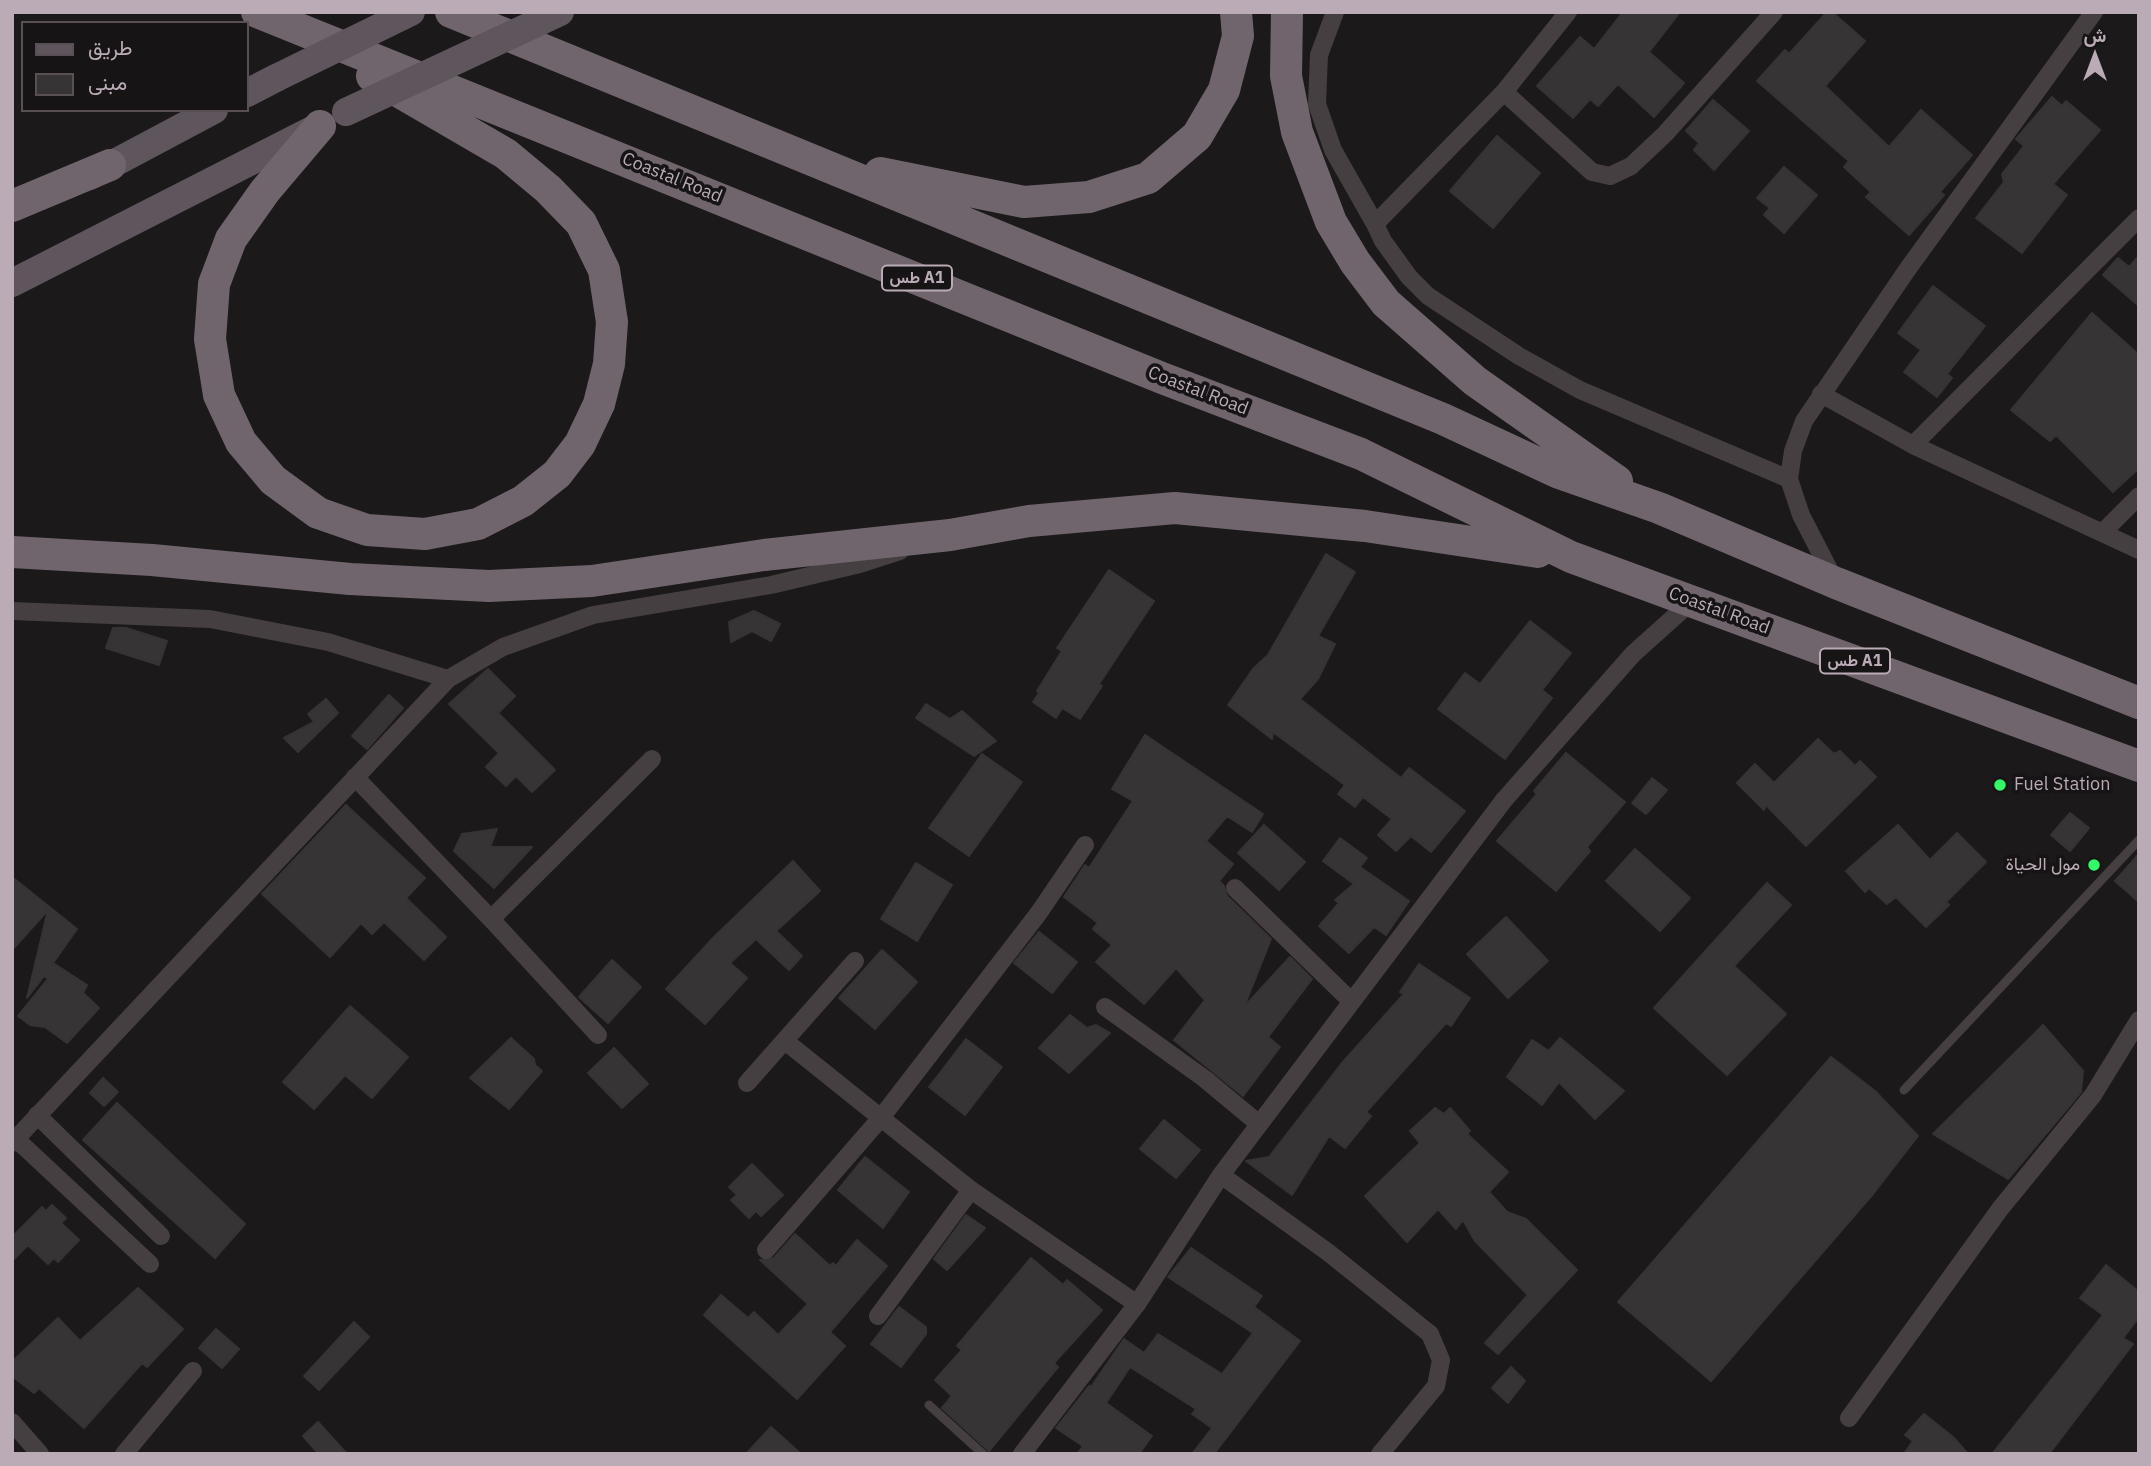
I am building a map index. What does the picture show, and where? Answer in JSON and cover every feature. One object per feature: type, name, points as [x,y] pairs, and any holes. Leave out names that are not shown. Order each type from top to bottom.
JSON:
[{"type":"highway","name":"Coastal Road","points":[[257,12],[1162,377],[1361,454],[1571,556],[2139,766]]},
{"type":"highway","points":[[451,12],[476,20],[763,143],[1443,419],[1559,473],[1659,508],[1836,583],[2139,703]]},
{"type":"highway","points":[[763,143],[925,184],[1024,202],[1089,197],[1148,178],[1197,136],[1224,90],[1238,36],[1236,12]]},
{"type":"highway","points":[[1287,12],[1286,76],[1297,132],[1331,222],[1355,262],[1386,303],[1475,382],[1565,447],[1659,508]]},
{"type":"highway","points":[[290,26],[506,154],[548,189],[581,223],[604,270],[612,322],[609,363],[599,404],[580,444],[556,474],[523,501],[478,524],[425,534],[379,531],[318,513],[273,481],[241,442],[219,395],[210,339],[214,284],[231,239],[265,191],[333,119]]},
{"type":"highway","points":[[12,206],[110,165]]},
{"type":"highway","points":[[12,552],[152,561],[350,579],[489,586],[592,580],[764,555],[950,535],[1029,521],[1175,508],[1365,526],[1571,556]]},
{"type":"main road","points":[[248,92],[411,12]]},
{"type":"main road","points":[[12,284],[114,228],[333,119],[560,12]]},
{"type":"main road","points":[[12,220],[210,112]]},
{"type":"street","points":[[1335,12],[1319,55],[1317,104],[1333,150],[1375,224],[1396,260],[1427,296],[1518,356],[1580,390],[1790,479]]},
{"type":"street","points":[[1375,224],[1504,92],[1569,12]]},
{"type":"street","points":[[1504,92],[1592,172],[1610,176],[1631,166],[1665,134],[1774,12]]},
{"type":"street","points":[[1836,583],[1801,515],[1790,479],[1793,451],[1804,421],[2094,12]]},
{"type":"street","points":[[1913,445],[2139,218]]},
{"type":"street","points":[[1821,394],[1913,445],[2139,550]]},
{"type":"street","points":[[2102,533],[2139,496]]},
{"type":"street","points":[[149,1265],[14,1141],[448,679],[503,647],[593,615],[771,585],[860,564],[950,535]]},
{"type":"street","points":[[1022,1454],[1137,1304],[1221,1175],[1504,800],[1633,654],[1692,601]]},
{"type":"street","points":[[12,611],[210,619],[328,642],[448,679]]},
{"type":"street","points":[[491,919],[652,759]]},
{"type":"street","points":[[355,777],[598,1035]]},
{"type":"street","points":[[766,1250],[880,1119],[1038,914],[1085,845]]},
{"type":"street","points":[[1235,888],[1351,1001]]},
{"type":"street","points":[[747,1083],[856,961]]},
{"type":"street","points":[[1105,1007],[1205,1079],[1259,1124]]},
{"type":"street","points":[[1849,1418],[2000,1209],[2093,1095],[2139,1020]]},
{"type":"street","points":[[785,1041],[971,1190],[1137,1304]]},
{"type":"street","points":[[37,1115],[161,1236]]},
{"type":"street","points":[[1221,1175],[1329,1253],[1430,1334],[1441,1360],[1436,1386],[1380,1454]]},
{"type":"street","points":[[878,1316],[971,1190]]},
{"type":"street","points":[[124,1454],[193,1371]]},
{"type":"street","points":[[12,1422],[40,1454]]},
{"type":"lane","points":[[1904,1090],[2139,840]]},
{"type":"lane","points":[[929,1405],[983,1454]]},
{"type":"building","points":[[1623,12],[1680,12],[1649,52],[1684,83],[1654,117],[1618,84],[1598,106],[1590,99],[1573,118],[1537,86],[1580,37],[1594,49]]},
{"type":"building","points":[[1827,12],[1832,12],[1865,41],[1825,86],[1889,147],[1921,110],[1972,155],[1940,192],[1944,195],[1909,235],[1866,197],[1871,192],[1844,167],[1849,161],[1757,81],[1785,50],[1789,54]]},
{"type":"building","points":[[2052,97],[2062,106],[2066,101],[2100,130],[2053,184],[2067,195],[2022,253],[1976,218],[2004,182],[2002,174],[2024,146],[2016,139]]},
{"type":"building","points":[[1713,100],[1749,131],[1714,170],[1694,150],[1699,143],[1686,131]]},
{"type":"building","points":[[1497,136],[1540,173],[1493,228],[1450,191]]},
{"type":"building","points":[[1784,167],[1817,195],[1784,233],[1764,215],[1770,208],[1757,198]]},
{"type":"building","points":[[2139,256],[2139,306],[2103,275],[2118,258],[2129,267]]},
{"type":"building","points":[[1933,286],[1985,326],[1947,374],[1952,378],[1937,397],[1904,372],[1921,350],[1898,333]]},
{"type":"building","points":[[2092,313],[2139,355],[2139,468],[2113,492],[2056,435],[2050,441],[2011,410]]},
{"type":"building","points":[[1326,554],[1355,572],[1318,636],[1335,644],[1318,679],[1300,699],[1401,778],[1409,768],[1465,811],[1431,852],[1411,836],[1396,851],[1378,835],[1392,819],[1363,797],[1355,807],[1338,794],[1345,785],[1273,732],[1272,739],[1228,705],[1253,669],[1268,655]]},
{"type":"building","points":[[1109,570],[1154,601],[1099,684],[1102,686],[1080,719],[1062,708],[1056,718],[1033,702],[1062,651],[1057,648]]},
{"type":"building","points":[[754,611],[780,624],[771,641],[752,631],[731,642],[729,622]]},
{"type":"building","points":[[1530,621],[1571,653],[1542,690],[1552,698],[1505,759],[1438,709],[1465,673],[1480,684]]},
{"type":"building","points":[[113,628],[126,628],[167,641],[159,665],[106,648]]},
{"type":"building","points":[[488,669],[515,696],[498,713],[555,770],[532,792],[516,776],[506,786],[486,767],[499,753],[449,704]]},
{"type":"building","points":[[389,695],[403,708],[367,749],[352,736]]},
{"type":"building","points":[[326,699],[338,713],[298,752],[284,738],[314,722],[308,714]]},
{"type":"building","points":[[926,704],[950,719],[962,711],[996,741],[974,756],[916,718]]},
{"type":"building","points":[[1145,735],[1263,814],[1252,832],[1227,816],[1206,841],[1233,864],[1219,881],[1227,896],[1271,939],[1244,1007],[1290,957],[1312,979],[1268,1037],[1280,1047],[1243,1096],[1174,1040],[1205,1000],[1176,968],[1144,1004],[1096,962],[1112,945],[1093,929],[1098,923],[1064,897],[1085,865],[1089,868],[1133,801],[1112,789]]},
{"type":"building","points":[[1818,739],[1834,754],[1840,751],[1855,766],[1860,761],[1876,777],[1806,846],[1766,805],[1764,810],[1737,783],[1755,764],[1774,783]]},
{"type":"building","points":[[1566,753],[1625,802],[1587,847],[1590,851],[1556,891],[1497,841],[1537,794],[1534,791]]},
{"type":"building","points":[[982,754],[1022,782],[969,856],[929,828]]},
{"type":"building","points":[[1652,778],[1667,790],[1646,814],[1632,803]]},
{"type":"building","points":[[346,805],[425,878],[406,898],[446,937],[424,960],[384,922],[372,934],[361,923],[330,957],[262,894]]},
{"type":"building","points":[[2070,813],[2089,828],[2070,851],[2051,835]]},
{"type":"building","points":[[1264,825],[1305,862],[1279,890],[1238,853]]},
{"type":"building","points":[[1898,825],[1930,860],[1957,833],[1986,862],[1946,902],[1949,905],[1926,927],[1896,897],[1887,904],[1869,888],[1865,892],[1846,871]]},
{"type":"building","points":[[497,829],[490,847],[532,847],[494,888],[454,851],[462,834]]},
{"type":"building","points":[[1340,838],[1367,858],[1360,867],[1409,901],[1386,935],[1374,927],[1349,953],[1319,926],[1339,903],[1335,900],[1354,884],[1323,861]]},
{"type":"building","points":[[1635,849],[1690,898],[1660,931],[1606,881]]},
{"type":"building","points":[[2139,854],[2139,902],[2115,881]]},
{"type":"building","points":[[793,861],[820,891],[776,931],[802,956],[789,970],[756,939],[730,963],[747,978],[705,1024],[666,989],[714,937]]},
{"type":"building","points":[[916,863],[952,885],[917,941],[881,919]]},
{"type":"building","points":[[12,877],[77,929],[53,963],[87,985],[83,993],[99,1008],[67,1043],[45,1027],[30,1025],[18,1016],[48,979],[44,976],[27,998],[48,910],[12,950]]},
{"type":"building","points":[[1767,883],[1791,905],[1734,966],[1786,1014],[1727,1075],[1654,1008]]},
{"type":"building","points":[[1506,917],[1548,961],[1508,998],[1467,954]]},
{"type":"building","points":[[1039,932],[1077,962],[1052,993],[1014,963]]},
{"type":"building","points":[[882,950],[917,982],[875,1029],[839,998]]},
{"type":"building","points":[[612,960],[641,987],[608,1023],[579,997]]},
{"type":"building","points":[[1419,964],[1470,998],[1451,1026],[1446,1023],[1366,1112],[1371,1116],[1345,1148],[1329,1136],[1292,1195],[1246,1161],[1269,1157],[1342,1063],[1404,994],[1400,992]]},
{"type":"building","points":[[350,1006],[408,1057],[372,1098],[345,1075],[314,1109],[283,1082]]},
{"type":"building","points":[[1070,1015],[1087,1028],[1096,1025],[1110,1033],[1069,1073],[1039,1048]]},
{"type":"building","points":[[2043,1025],[2083,1071],[2081,1092],[2008,1179],[1933,1134]]},
{"type":"building","points":[[511,1038],[534,1059],[535,1065],[542,1071],[509,1109],[470,1078]]},
{"type":"building","points":[[1560,1038],[1624,1091],[1595,1119],[1559,1082],[1542,1105],[1507,1077],[1532,1040],[1549,1051]]},
{"type":"building","points":[[966,1039],[1002,1067],[965,1115],[929,1087]]},
{"type":"building","points":[[614,1048],[648,1084],[622,1108],[588,1073]]},
{"type":"building","points":[[1831,1057],[1875,1091],[1918,1136],[1873,1194],[1711,1381],[1618,1302]]},
{"type":"building","points":[[103,1078],[118,1092],[104,1106],[90,1093]]},
{"type":"building","points":[[117,1103],[245,1224],[215,1258],[83,1140]]},
{"type":"building","points":[[1435,1108],[1444,1114],[1450,1108],[1470,1131],[1467,1134],[1508,1172],[1489,1192],[1507,1212],[1526,1219],[1577,1270],[1498,1354],[1485,1343],[1528,1295],[1475,1241],[1463,1220],[1456,1229],[1438,1209],[1407,1242],[1365,1196],[1420,1143],[1410,1131]]},
{"type":"building","points":[[1164,1120],[1200,1150],[1176,1178],[1140,1149]]},
{"type":"building","points":[[865,1157],[909,1192],[883,1228],[838,1190]]},
{"type":"building","points":[[752,1164],[783,1195],[761,1216],[756,1211],[749,1218],[731,1200],[737,1195],[729,1187]]},
{"type":"building","points":[[52,1205],[66,1218],[61,1223],[79,1240],[58,1262],[54,1258],[48,1264],[28,1245],[12,1261],[12,1237],[42,1207],[46,1211]]},
{"type":"building","points":[[966,1215],[985,1228],[947,1270],[934,1259]]},
{"type":"building","points":[[795,1234],[830,1266],[833,1263],[836,1266],[857,1240],[887,1266],[830,1332],[845,1346],[797,1399],[704,1315],[721,1295],[748,1318],[754,1312],[778,1335],[808,1304],[760,1260],[774,1258]]},
{"type":"building","points":[[1191,1248],[1262,1296],[1254,1307],[1300,1341],[1214,1454],[1192,1454],[1212,1428],[1192,1414],[1196,1409],[1130,1367],[1106,1403],[1152,1436],[1139,1454],[1077,1454],[1083,1446],[1056,1428],[1089,1386],[1091,1387],[1124,1339],[1144,1353],[1158,1334],[1222,1374],[1253,1333],[1168,1277]]},
{"type":"building","points":[[1031,1258],[1063,1285],[1067,1280],[1102,1310],[1054,1363],[1058,1367],[989,1451],[942,1408],[952,1396],[935,1380],[962,1350],[957,1346]]},
{"type":"building","points":[[2106,1265],[2139,1292],[2139,1317],[2123,1338],[2133,1344],[2049,1454],[1992,1454],[2103,1315],[2080,1298]]},
{"type":"building","points":[[138,1288],[183,1329],[147,1367],[142,1363],[84,1428],[39,1388],[34,1393],[12,1376],[12,1362],[58,1318],[80,1341]]},
{"type":"building","points":[[899,1307],[926,1327],[926,1334],[901,1367],[871,1344]]},
{"type":"building","points":[[354,1322],[369,1337],[319,1390],[304,1376]]},
{"type":"building","points":[[216,1329],[239,1349],[222,1368],[199,1348]]},
{"type":"building","points":[[1511,1367],[1525,1381],[1508,1403],[1492,1388]]},
{"type":"building","points":[[1924,1414],[1953,1437],[1968,1454],[1904,1454],[1913,1441],[1905,1435]]},
{"type":"building","points":[[318,1422],[347,1454],[319,1454],[303,1436]]},
{"type":"building","points":[[771,1427],[801,1454],[746,1454]]},
{"type":"place","name":"Fuel Station","points":[[2000,785]]},
{"type":"place","name":"مول الحياة","points":[[2094,865]]}]
